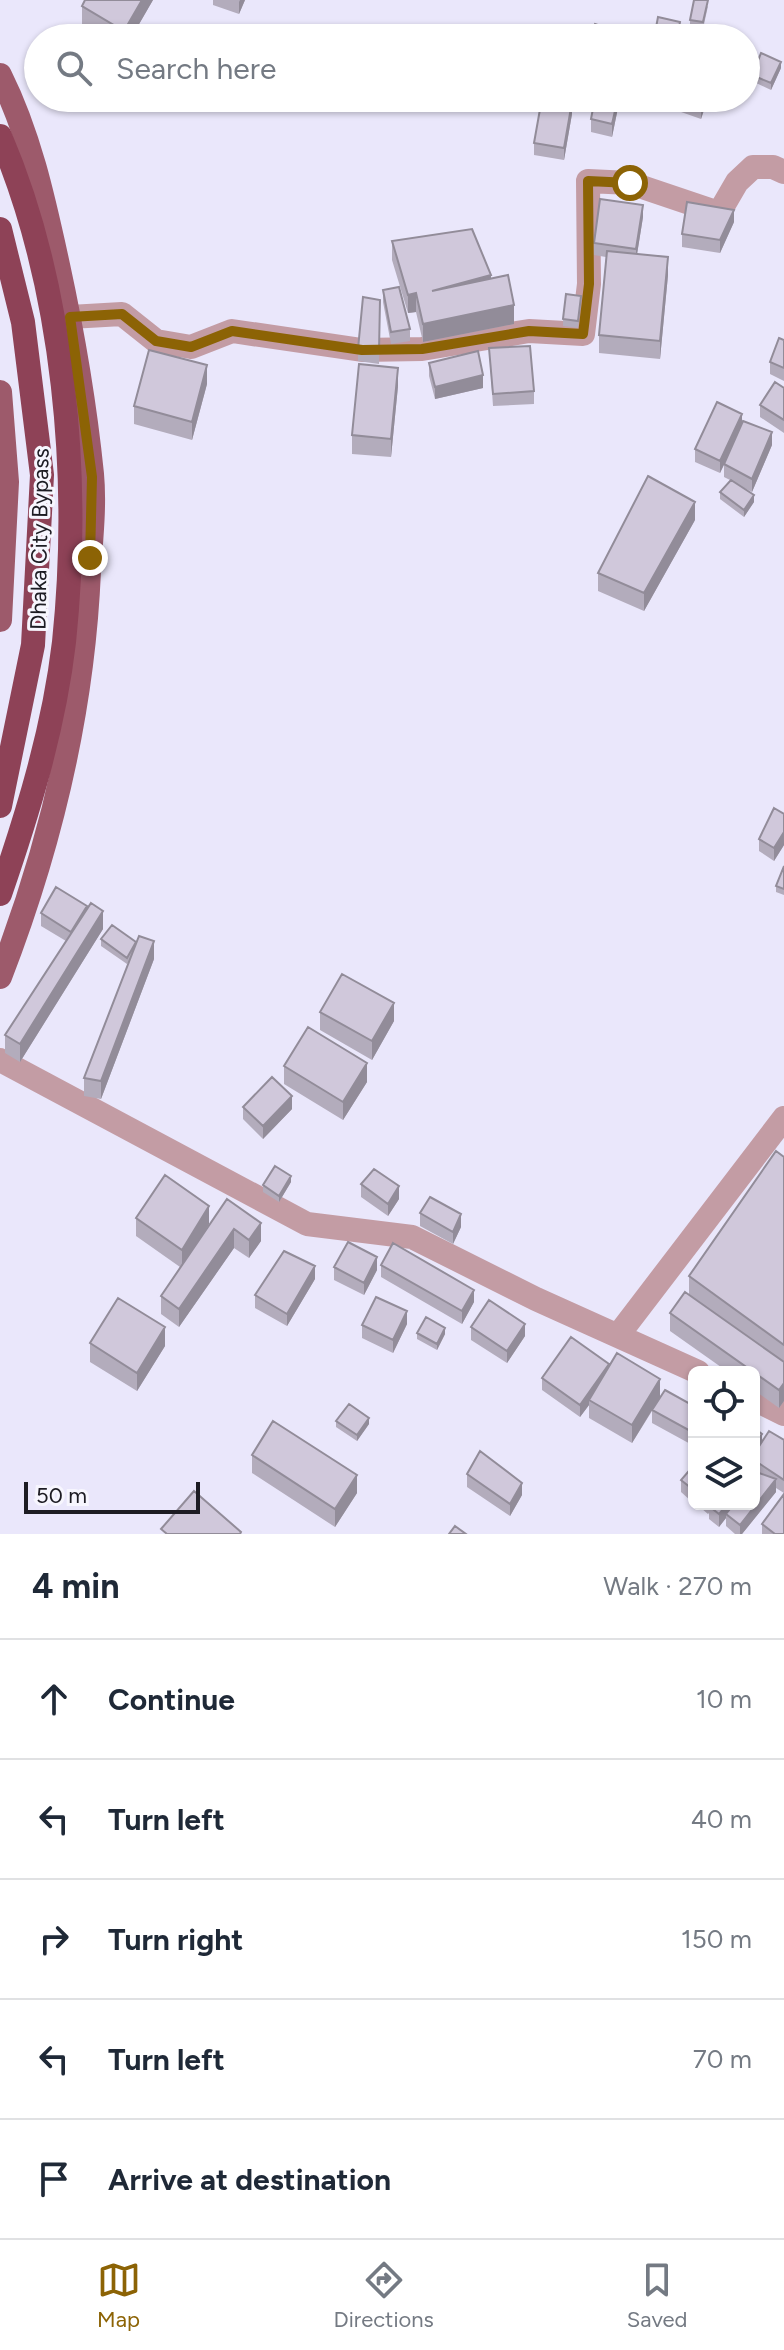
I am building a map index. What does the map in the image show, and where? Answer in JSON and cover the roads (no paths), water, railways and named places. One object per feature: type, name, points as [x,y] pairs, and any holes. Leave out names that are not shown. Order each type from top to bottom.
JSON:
[{"type":"highway","name":"Dhaka City Bypass","points":[[0,136],[19,180],[52,319],[70,479],[64,643],[32,803],[0,894]]},
{"type":"highway","name":"Dhaka City Bypass","points":[[0,229],[23,322],[42,475],[33,645],[0,806]]},
{"type":"main road","points":[[0,75],[39,175],[70,317],[92,477],[86,640],[55,815],[27,908],[0,977]]},
{"type":"main road","points":[[0,392],[7,482],[0,620]]},
{"type":"street","points":[[70,317],[122,314],[156,341],[191,347],[232,331],[362,350],[422,349],[529,331],[583,334],[589,284],[588,181],[630,183],[719,213],[737,182],[753,167],[773,167],[784,172]]},
{"type":"street","points":[[0,1060],[307,1224],[412,1237],[536,1299],[688,1367]]},
{"type":"street","points":[[619,1334],[784,1118]]},
{"type":"street","points":[[760,1402],[784,1414]]}]
